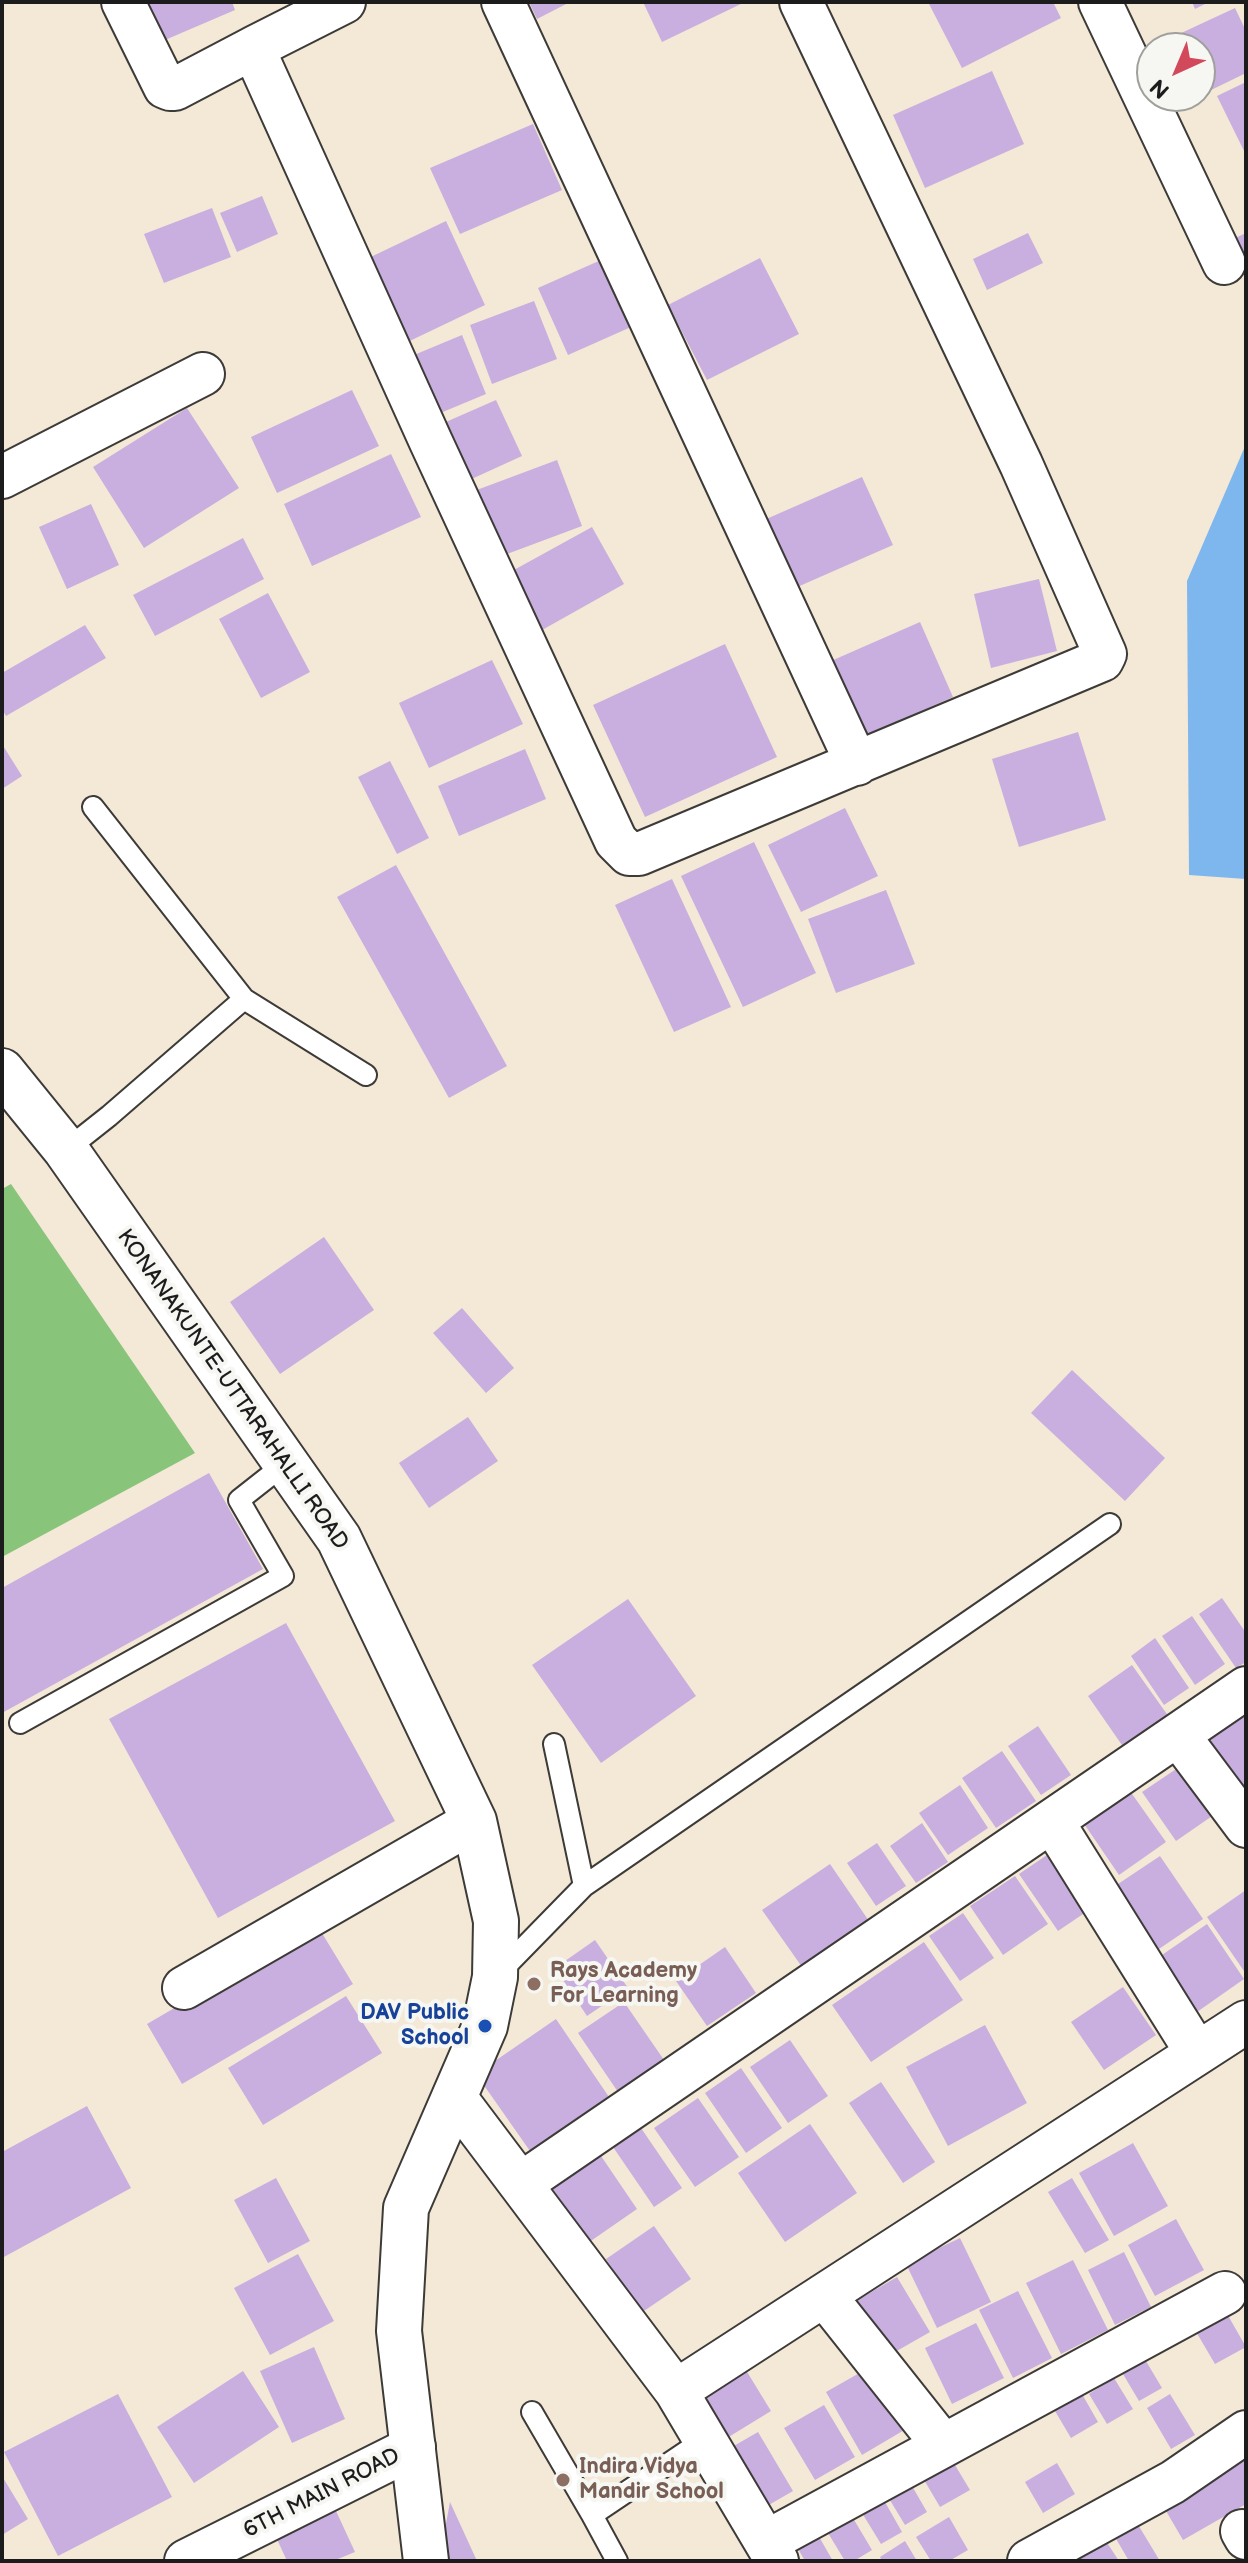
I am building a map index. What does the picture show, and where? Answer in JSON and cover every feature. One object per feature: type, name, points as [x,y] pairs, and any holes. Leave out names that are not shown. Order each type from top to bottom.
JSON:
[{"type":"main road","name":"KONANAKUNTE-UTTARAHALLI ROAD","points":[[2,1071],[66,1150],[339,1539],[474,1821],[496,1921],[495,1977],[485,2026],[406,2208],[399,2331],[426,2561]]},
{"type":"street","points":[[123,2],[165,87],[170,89],[344,2]]},
{"type":"street","points":[[503,2],[857,764]]},
{"type":"street","points":[[253,48],[616,841],[629,854],[639,854],[1102,660],[1105,654],[1021,464],[801,2]]},
{"type":"street","points":[[1100,2],[1224,263]]},
{"type":"street","points":[[2,477],[203,374]]},
{"type":"street","points":[[522,2183],[1246,1688]]},
{"type":"street","points":[[1178,1735],[1246,1826]]},
{"type":"street","points":[[184,1988],[474,1821]]},
{"type":"street","points":[[1052,1821],[1197,2053]]},
{"type":"street","points":[[676,2391],[1246,2022]]},
{"type":"street","points":[[454,2096],[676,2391],[772,2552],[943,2445],[1225,2293]]},
{"type":"street","points":[[824,2295],[943,2445]]},
{"type":"street","points":[[1029,2561],[1173,2482],[1246,2432]]},
{"type":"street","name":"6TH MAIN ROAD","points":[[186,2561],[414,2447]]},
{"type":"lane","points":[[93,807],[244,999],[366,1075]]},
{"type":"lane","points":[[66,1150],[244,999]]},
{"type":"lane","points":[[20,1723],[283,1576],[239,1500],[286,1463]]},
{"type":"lane","points":[[495,1977],[584,1886],[1110,1524]]},
{"type":"lane","points":[[554,1744],[584,1886]]},
{"type":"lane","points":[[532,2412],[617,2561]]},
{"type":"lane","points":[[592,2515],[705,2439]]},
{"type":"green space","points":[[11,1184],[195,1453],[2,1557],[2,1189]]},
{"type":"water","points":[[1246,444],[1246,879],[1189,875],[1187,581]]},
{"type":"building","points":[[148,2],[232,2],[235,10],[165,40]]},
{"type":"building","points":[[529,2],[570,2],[537,19]]},
{"type":"building","points":[[643,2],[745,2],[662,42]]},
{"type":"building","points":[[928,2],[1053,2],[1061,18],[962,68]]},
{"type":"building","points":[[1192,2],[1209,2],[1195,9]]},
{"type":"building","points":[[1235,8],[1246,31],[1246,73],[1216,88],[1216,32],[1183,32]]},
{"type":"building","points":[[992,71],[1024,144],[925,188],[893,115]]},
{"type":"building","points":[[1246,82],[1246,155],[1217,96]]},
{"type":"building","points":[[533,124],[562,190],[460,234],[430,168]]},
{"type":"building","points":[[262,196],[278,234],[237,252],[220,213]]},
{"type":"building","points":[[212,208],[231,257],[164,283],[144,234]]},
{"type":"building","points":[[446,221],[485,305],[395,348],[354,265]]},
{"type":"building","points":[[1028,233],[1043,263],[987,290],[973,259]]},
{"type":"building","points":[[1246,233],[1246,265],[1233,239]]},
{"type":"building","points":[[760,258],[799,334],[707,380],[668,305]]},
{"type":"building","points":[[601,260],[631,327],[568,355],[538,288]]},
{"type":"building","points":[[534,301],[557,359],[492,384],[470,325]]},
{"type":"building","points":[[462,335],[486,394],[426,419],[402,360]]},
{"type":"building","points":[[352,390],[379,446],[277,493],[251,437]]},
{"type":"building","points":[[496,400],[522,456],[465,482],[439,425]]},
{"type":"building","points":[[187,408],[239,488],[144,548],[93,467]]},
{"type":"building","points":[[391,454],[421,517],[312,566],[284,504]]},
{"type":"building","points":[[557,460],[582,526],[491,560],[466,494]]},
{"type":"building","points":[[862,477],[893,545],[795,588],[764,520]]},
{"type":"building","points":[[91,504],[119,565],[67,589],[39,527]]},
{"type":"building","points":[[592,527],[624,584],[535,634],[503,576]]},
{"type":"building","points":[[243,538],[264,579],[155,636],[133,595]]},
{"type":"building","points":[[1039,579],[1057,651],[991,668],[974,594]]},
{"type":"building","points":[[268,593],[310,672],[261,698],[219,619]]},
{"type":"building","points":[[920,622],[953,697],[865,736],[831,661]]},
{"type":"building","points":[[85,625],[106,658],[6,716],[2,709],[2,673]]},
{"type":"building","points":[[725,644],[777,757],[645,817],[593,705]]},
{"type":"building","points":[[492,660],[523,724],[429,768],[399,703]]},
{"type":"building","points":[[1078,732],[1106,820],[1019,847],[992,759]]},
{"type":"building","points":[[2,744],[22,776],[2,789]]},
{"type":"building","points":[[525,749],[546,799],[459,836],[438,786]]},
{"type":"building","points":[[390,761],[429,838],[397,854],[358,777]]},
{"type":"building","points":[[845,808],[878,876],[801,912],[768,845]]},
{"type":"building","points":[[754,842],[816,973],[743,1007],[681,876]]},
{"type":"building","points":[[396,865],[507,1066],[449,1098],[337,897]]},
{"type":"building","points":[[672,879],[731,1007],[674,1032],[615,905]]},
{"type":"building","points":[[886,890],[915,964],[836,993],[808,919]]},
{"type":"building","points":[[324,1237],[374,1310],[280,1374],[230,1302]]},
{"type":"building","points":[[462,1308],[514,1368],[486,1393],[433,1333]]},
{"type":"building","points":[[1072,1370],[1165,1458],[1125,1501],[1031,1413]]},
{"type":"building","points":[[468,1417],[498,1461],[429,1508],[399,1463]]},
{"type":"building","points":[[209,1473],[263,1569],[2,1713],[2,1588]]},
{"type":"building","points":[[1222,1598],[1246,1633],[1246,1662],[1236,1668],[1199,1614]]},
{"type":"building","points":[[628,1599],[696,1696],[601,1763],[532,1665]]},
{"type":"building","points":[[1192,1616],[1225,1664],[1195,1685],[1162,1636]]},
{"type":"building","points":[[286,1623],[395,1821],[218,1918],[109,1719]]},
{"type":"building","points":[[1155,1638],[1189,1688],[1164,1705],[1131,1656]]},
{"type":"building","points":[[1132,1665],[1169,1717],[1124,1748],[1088,1696]]},
{"type":"building","points":[[1246,1713],[1246,1795],[1208,1739]]},
{"type":"building","points":[[1038,1726],[1071,1775],[1041,1795],[1008,1746]]},
{"type":"building","points":[[1002,1751],[1036,1801],[996,1828],[962,1778]]},
{"type":"building","points":[[1185,1763],[1218,1812],[1176,1841],[1142,1792]]},
{"type":"building","points":[[1125,1784],[1166,1842],[1119,1875],[1078,1815]]},
{"type":"building","points":[[960,1785],[988,1828],[948,1855],[919,1813]]},
{"type":"building","points":[[922,1823],[948,1862],[916,1883],[890,1846]]},
{"type":"building","points":[[877,1843],[906,1886],[876,1906],[847,1863]]},
{"type":"building","points":[[1047,1855],[1086,1912],[1058,1931],[1019,1874]]},
{"type":"building","points":[[1160,1856],[1203,1919],[1156,1951],[1112,1888]]},
{"type":"building","points":[[830,1864],[869,1921],[802,1967],[762,1910]]},
{"type":"building","points":[[1015,1876],[1048,1924],[1003,1955],[970,1906]]},
{"type":"building","points":[[1246,1890],[1246,1974],[1207,1917]]},
{"type":"building","points":[[963,1913],[994,1958],[960,1981],[929,1936]]},
{"type":"building","points":[[1207,1924],[1244,1979],[1197,2012],[1159,1957]]},
{"type":"building","points":[[317,1925],[353,1984],[182,2084],[147,2024]]},
{"type":"building","points":[[595,1940],[628,1988],[587,2016],[555,1968]]},
{"type":"building","points":[[924,1942],[963,2000],[871,2062],[832,2005]]},
{"type":"building","points":[[725,1947],[756,1993],[707,2026],[676,1981]]},
{"type":"building","points":[[1123,1987],[1156,2035],[1104,2070],[1071,2022]]},
{"type":"building","points":[[346,1996],[382,2053],[263,2125],[228,2068]]},
{"type":"building","points":[[624,2002],[664,2060],[618,2092],[578,2033]]},
{"type":"building","points":[[556,2019],[609,2097],[530,2151],[476,2074]]},
{"type":"building","points":[[985,2025],[1027,2103],[948,2146],[906,2067]]},
{"type":"building","points":[[790,2040],[828,2096],[788,2123],[750,2067]]},
{"type":"building","points":[[741,2068],[782,2128],[746,2153],[705,2093]]},
{"type":"building","points":[[881,2082],[935,2162],[903,2183],[849,2103]]},
{"type":"building","points":[[698,2098],[739,2157],[695,2187],[654,2128]]},
{"type":"building","points":[[87,2106],[131,2188],[2,2258],[2,2152]]},
{"type":"building","points":[[810,2124],[857,2193],[785,2242],[738,2173]]},
{"type":"building","points":[[641,2128],[682,2188],[654,2207],[613,2147]]},
{"type":"building","points":[[1133,2143],[1168,2206],[1114,2236],[1079,2173]]},
{"type":"building","points":[[599,2153],[637,2209],[585,2245],[546,2189]]},
{"type":"building","points":[[276,2178],[310,2241],[268,2263],[234,2200]]},
{"type":"building","points":[[1072,2178],[1109,2240],[1085,2253],[1048,2192]]},
{"type":"building","points":[[1176,2219],[1204,2270],[1155,2296],[1128,2245]]},
{"type":"building","points":[[654,2226],[691,2279],[641,2313],[606,2259]]},
{"type":"building","points":[[960,2238],[991,2302],[937,2328],[906,2264]]},
{"type":"building","points":[[1124,2252],[1151,2307],[1115,2325],[1088,2270]]},
{"type":"building","points":[[298,2254],[334,2321],[270,2355],[234,2288]]},
{"type":"building","points":[[1073,2260],[1108,2330],[1061,2354],[1026,2283]]},
{"type":"building","points":[[897,2277],[930,2332],[888,2356],[856,2301]]},
{"type":"building","points":[[1018,2291],[1052,2358],[1013,2378],[979,2310]]},
{"type":"building","points":[[1226,2312],[1246,2347],[1215,2364],[1195,2330]]},
{"type":"building","points":[[976,2323],[1004,2378],[952,2404],[925,2348]]},
{"type":"building","points":[[314,2347],[345,2419],[292,2443],[260,2371]]},
{"type":"building","points":[[1143,2356],[1162,2388],[1139,2401],[1120,2369]]},
{"type":"building","points":[[741,2362],[771,2411],[727,2438],[697,2387]]},
{"type":"building","points":[[870,2367],[906,2429],[862,2455],[826,2392]]},
{"type":"building","points":[[243,2371],[279,2427],[194,2483],[157,2427]]},
{"type":"building","points":[[1114,2378],[1133,2409],[1107,2424],[1089,2394]]},
{"type":"building","points":[[118,2394],[172,2497],[58,2556],[4,2452]]},
{"type":"building","points":[[1082,2394],[1098,2422],[1071,2438],[1055,2411]]},
{"type":"building","points":[[1170,2394],[1195,2435],[1171,2449],[1147,2408]]},
{"type":"building","points":[[824,2405],[855,2457],[815,2480],[784,2428]]},
{"type":"building","points":[[758,2432],[793,2491],[767,2506],[732,2447]]},
{"type":"building","points":[[1246,2450],[1246,2504],[1183,2540],[1159,2499]]},
{"type":"building","points":[[949,2455],[970,2490],[940,2507],[920,2473]]},
{"type":"building","points":[[1057,2463],[1075,2494],[1043,2513],[1025,2482]]},
{"type":"building","points":[[2,2476],[28,2519],[2,2535]]},
{"type":"building","points":[[908,2479],[927,2512],[905,2525],[885,2492]]},
{"type":"building","points":[[881,2495],[902,2532],[881,2544],[859,2508]]},
{"type":"building","points":[[330,2498],[355,2552],[333,2561],[287,2561],[270,2524]]},
{"type":"building","points":[[450,2502],[477,2561],[439,2561]]},
{"type":"building","points":[[850,2513],[872,2550],[854,2561],[845,2561],[825,2528]]},
{"type":"building","points":[[949,2517],[968,2550],[949,2561],[931,2561],[916,2537]]},
{"type":"building","points":[[1137,2523],[1160,2561],[1129,2561],[1115,2537]]},
{"type":"building","points":[[818,2535],[833,2561],[805,2561],[797,2547]]},
{"type":"building","points":[[1104,2538],[1119,2561],[1069,2561]]},
{"type":"building","points":[[905,2541],[917,2561],[882,2561],[880,2557]]},
{"type":"place","name":"Rays Academy For Learning","points":[[534,1984]]},
{"type":"place","name":"DAV Public School","points":[[485,2026]]},
{"type":"place","name":"Indira Vidya Mandir School","points":[[563,2480]]}]
